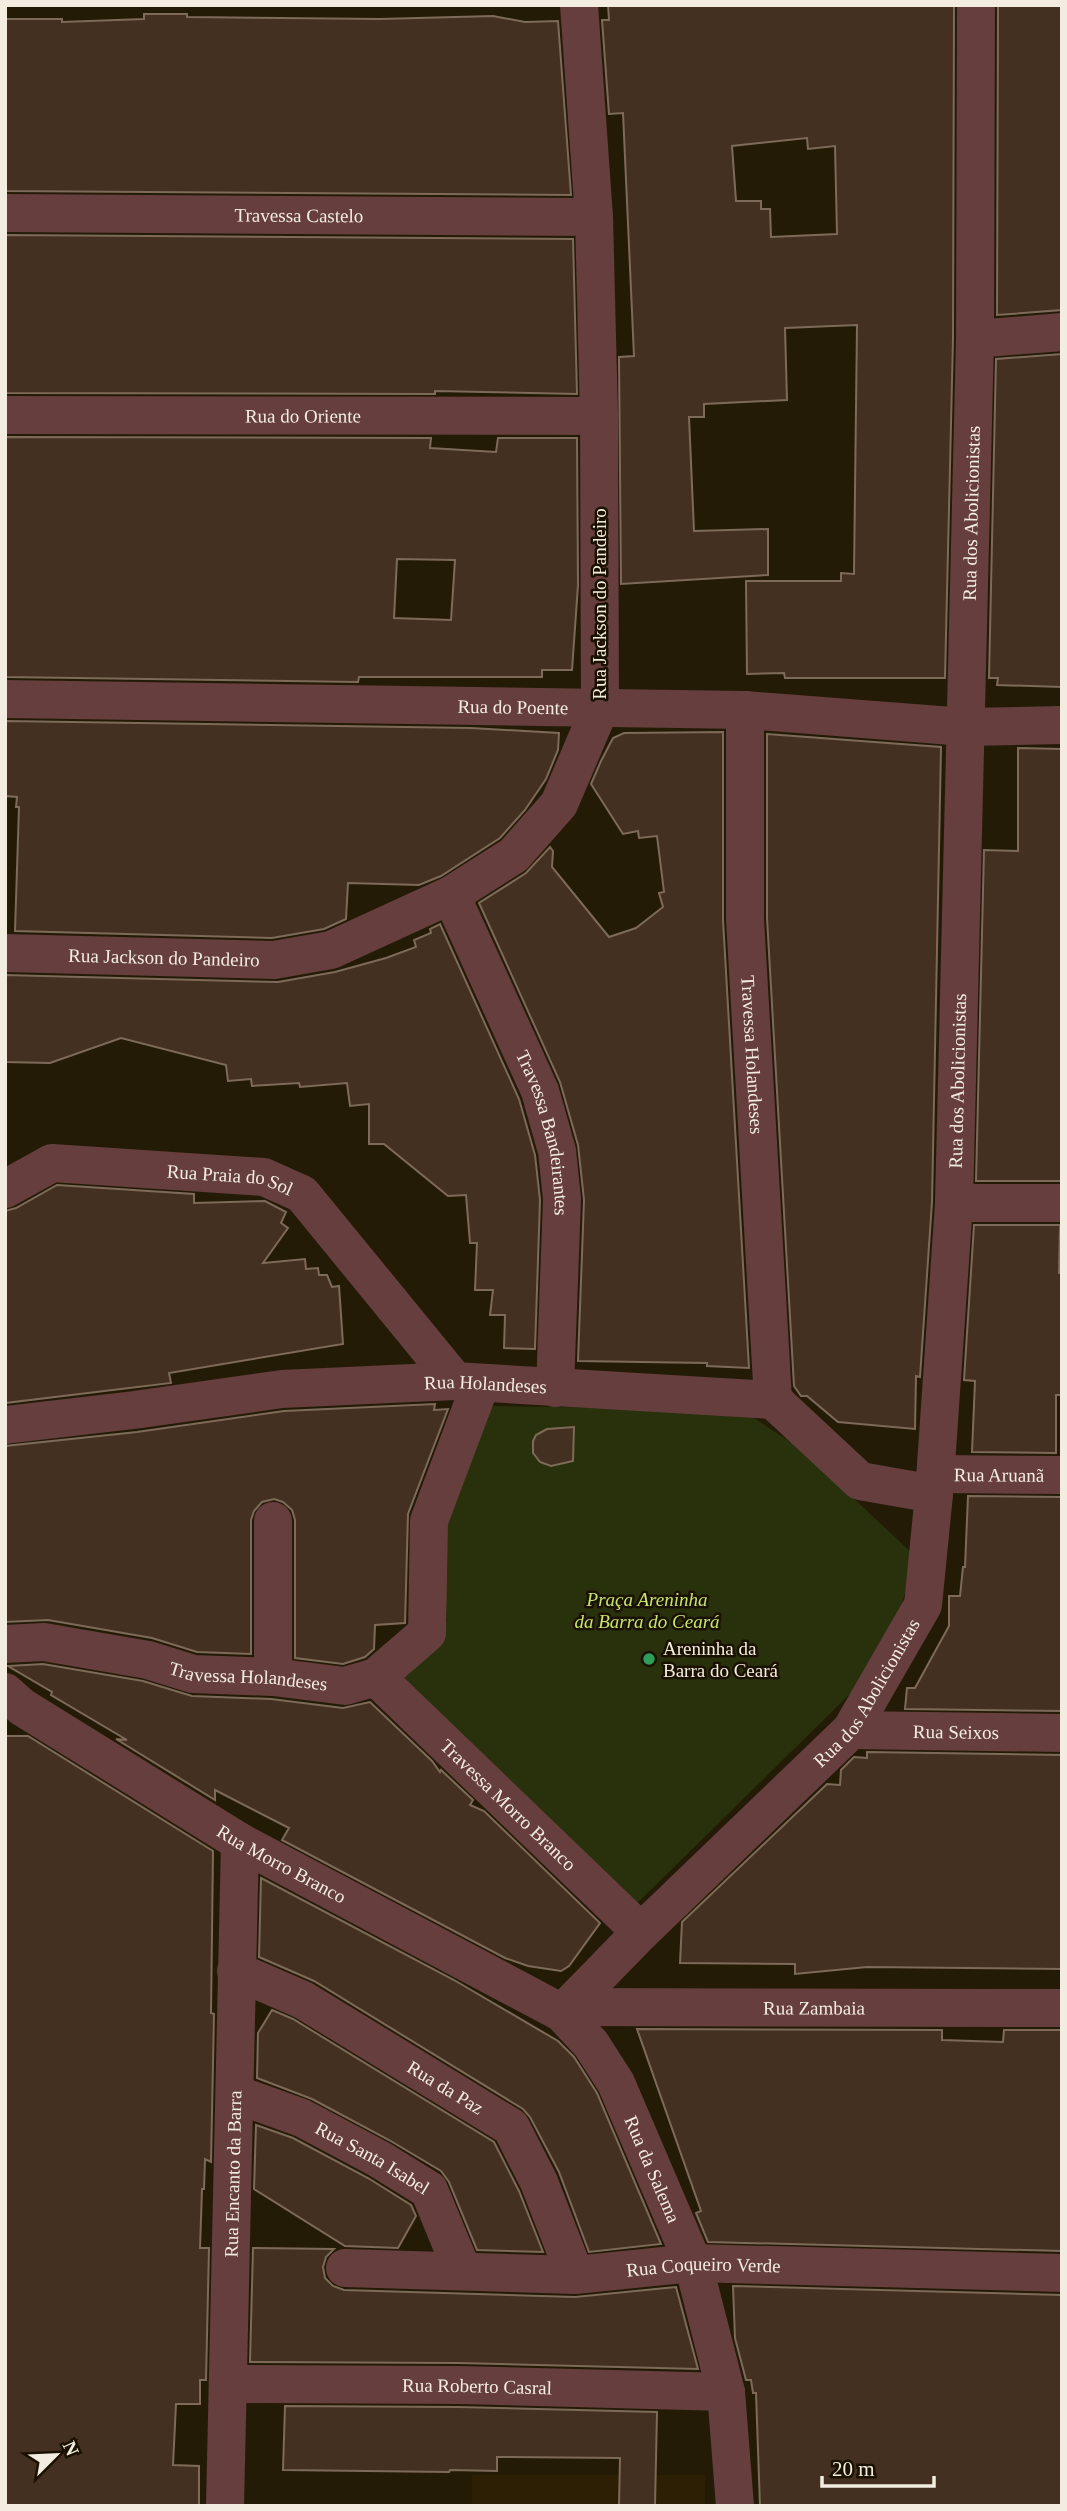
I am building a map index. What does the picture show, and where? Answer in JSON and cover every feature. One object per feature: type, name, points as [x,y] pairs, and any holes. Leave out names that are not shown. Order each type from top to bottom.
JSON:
[{"type":"street","name":"Rua Jackson do Pandeiro","points":[[5,953],[274,960],[331,950],[451,895],[514,855],[559,804],[600,708],[599,416],[594,217],[579,5]]},
{"type":"street","name":"Rua dos Abolicionistas","points":[[565,2010],[641,1932],[851,1730],[923,1605],[935,1484],[954,1203],[975,339],[976,5]]},
{"type":"street","name":"Travessa Castelo","points":[[5,213],[594,217]]},
{"type":"street","points":[[975,339],[1062,332]]},
{"type":"street","name":"Rua do Oriente","points":[[5,415],[599,416]]},
{"type":"street","name":"Rua do Poente","points":[[5,699],[745,710],[965,727],[1062,725]]},
{"type":"street","name":"Travessa Holandeses","points":[[745,710],[745,919],[773,1400]]},
{"type":"street","name":"Travessa Bandeirantes","points":[[451,895],[540,1091],[557,1151],[562,1199],[555,1388]]},
{"type":"street","name":"Rua Praia do Sol","points":[[5,1189],[52,1163],[264,1177],[302,1194],[468,1382]]},
{"type":"street","points":[[954,1203],[1062,1203]]},
{"type":"street","name":"Travessa Holandeses","points":[[5,1644],[44,1642],[148,1660],[193,1674],[273,1676],[345,1686],[376,1677],[427,1633],[429,1521],[468,1382]]},
{"type":"street","name":"Rua Holandeses","points":[[5,1425],[282,1389],[468,1382],[773,1400]]},
{"type":"street","points":[[773,1400],[860,1481],[935,1484]]},
{"type":"street","name":"Rua Aruanã","points":[[935,1484],[1062,1475]]},
{"type":"street","points":[[273,1521],[273,1676]]},
{"type":"street","name":"Travessa Morro Branco","points":[[376,1677],[641,1932]]},
{"type":"street","name":"Rua Morro Branco","points":[[11,1702],[240,1842],[565,2010]]},
{"type":"street","name":"Rua Seixos","points":[[851,1730],[1062,1733]]},
{"type":"street","name":"Rua Encanto da Barra","points":[[225,2506],[240,1842]]},
{"type":"street","name":"Rua da Paz","points":[[236,1971],[303,2000],[511,2127],[539,2182],[575,2275]]},
{"type":"street","name":"Rua Zambaia","points":[[565,2010],[1062,2008]]},
{"type":"street","name":"Rua da Salema","points":[[565,2010],[616,2083],[693,2263],[726,2392],[735,2506]]},
{"type":"street","name":"Rua Santa Isabel","points":[[235,2094],[302,2118],[379,2159],[429,2190],[462,2270]]},
{"type":"street","name":"Rua Coqueiro Verde","points":[[345,2268],[575,2275],[693,2263],[1062,2273]]},
{"type":"street","name":"Rua Roberto Casral","points":[[229,2384],[458,2385],[726,2392]]},
{"type":"shaded area","points":[[472,2475],[705,2475],[705,2506],[472,2506]]},
{"type":"green space","name":"Praça Areninha da Barra do Ceará","points":[[487,1406],[742,1410],[801,1449],[915,1556],[900,1611],[854,1690],[613,1927],[373,1700],[436,1643],[447,1621],[444,1565],[437,1523]]},
{"type":"building","points":[[608,5],[954,5],[953,339],[945,678],[785,678],[784,673],[747,674],[746,581],[841,581],[841,573],[854,574],[857,325],[785,328],[787,400],[704,404],[704,417],[689,417],[694,531],[768,529],[768,575],[621,584],[619,357],[634,356],[623,113],[609,114],[602,20],[609,20]],"holes":[[[807,138],[808,149],[835,146],[837,234],[771,237],[770,209],[761,209],[761,201],[736,201],[732,146]]]},
{"type":"building","points":[[998,5],[1062,5],[1062,310],[997,315]]},
{"type":"building","points":[[144,14],[380,19],[493,16],[525,22],[558,21],[571,195],[5,191],[5,19],[62,19],[62,22],[144,19]]},
{"type":"building","points":[[5,235],[573,239],[577,394],[435,391],[435,394],[5,393]]},
{"type":"building","points":[[1062,354],[1062,687],[997,685],[998,678],[989,678],[996,359]]},
{"type":"building","points":[[5,437],[431,438],[430,448],[496,452],[498,438],[577,438],[578,585],[572,670],[542,670],[542,677],[359,677],[358,682],[5,677]],"holes":[[[397,559],[455,560],[451,620],[394,618]]]},
{"type":"building","points":[[5,721],[471,728],[559,733],[558,750],[546,779],[525,810],[500,838],[441,876],[419,885],[348,883],[346,919],[324,929],[272,938],[15,931],[19,807],[16,807],[17,797],[5,796]]},
{"type":"building","points":[[723,732],[723,920],[749,1368],[707,1366],[707,1363],[578,1361],[584,1200],[578,1145],[560,1082],[479,903],[526,873],[550,847],[553,851],[552,867],[609,937],[636,928],[663,907],[659,893],[664,892],[657,836],[639,838],[638,831],[623,834],[591,784],[601,761],[613,738],[624,733]]},
{"type":"building","points":[[767,734],[941,747],[932,1202],[920,1377],[916,1376],[915,1429],[838,1422],[807,1396],[801,1396],[794,1386],[767,918]]},
{"type":"building","points":[[1018,748],[1062,749],[1061,1181],[976,1181],[984,850],[1018,851]]},
{"type":"building","points":[[440,924],[519,1099],[535,1155],[540,1200],[535,1349],[504,1348],[505,1315],[490,1315],[493,1290],[475,1290],[477,1243],[470,1243],[466,1195],[448,1196],[384,1144],[369,1144],[369,1104],[350,1106],[347,1083],[300,1087],[299,1083],[252,1086],[251,1079],[228,1081],[226,1065],[121,1038],[50,1063],[5,1062],[5,975],[278,982],[335,972],[386,958],[416,947],[414,940],[431,933],[430,929]]},
{"type":"building","points":[[57,1185],[194,1194],[194,1203],[265,1201],[286,1212],[281,1223],[288,1228],[263,1263],[305,1259],[306,1269],[318,1268],[319,1275],[327,1275],[332,1287],[339,1286],[343,1344],[169,1373],[171,1383],[5,1403],[5,1211],[16,1208]]},
{"type":"building","points":[[974,1225],[1060,1225],[1062,1395],[1056,1395],[1056,1453],[972,1452],[975,1381],[964,1380]]},
{"type":"building","points":[[435,1404],[434,1410],[448,1409],[408,1514],[405,1623],[375,1625],[374,1649],[365,1657],[343,1664],[295,1658],[295,1520],[292,1510],[283,1502],[274,1499],[262,1502],[254,1511],[251,1520],[251,1654],[197,1652],[152,1638],[48,1620],[5,1622],[5,1446],[137,1432],[284,1411]]},
{"type":"building","points":[[574,1427],[573,1461],[551,1466],[540,1462],[533,1453],[536,1435],[547,1429]]},
{"type":"building","points":[[968,1496],[1062,1497],[1062,1711],[905,1709],[907,1688],[915,1688],[949,1626],[949,1596],[960,1596],[965,1567]]},
{"type":"building","points":[[43,1664],[143,1681],[192,1696],[271,1699],[343,1708],[370,1702],[432,1761],[440,1772],[441,1770],[473,1800],[470,1805],[484,1811],[600,1923],[569,1966],[561,1971],[528,1966],[505,1958],[282,1840],[289,1828],[215,1790],[215,1800],[116,1739],[127,1740],[8,1666]]},
{"type":"building","points":[[5,1736],[28,1736],[213,1851],[211,2162],[205,2159],[200,2248],[209,2248],[206,2380],[200,2380],[200,2404],[176,2404],[173,2465],[199,2466],[199,2506],[5,2506]]},
{"type":"building","points":[[867,1752],[1062,1755],[1062,1969],[867,1967],[795,1974],[795,1964],[680,1963],[682,1922],[827,1784],[840,1785],[841,1770],[854,1757],[867,1758]]},
{"type":"building","points":[[261,1878],[454,1980],[558,2041],[574,2057],[597,2093],[661,2244],[589,2252],[559,2172],[530,2117],[523,2109],[314,1981],[259,1957]]},
{"type":"building","points":[[272,2010],[293,2019],[494,2142],[519,2191],[543,2252],[477,2250],[449,2182],[441,2171],[312,2099],[257,2078],[258,2033]]},
{"type":"building","points":[[637,2029],[942,2030],[942,2040],[1003,2042],[1004,2030],[1062,2030],[1062,2251],[708,2242],[696,2213],[701,2211]]},
{"type":"building","points":[[256,2125],[293,2138],[368,2178],[411,2205],[416,2216],[398,2248],[345,2246],[254,2189]]},
{"type":"building","points":[[253,2248],[334,2249],[326,2257],[323,2267],[325,2278],[333,2286],[344,2290],[575,2297],[676,2287],[698,2369],[459,2363],[250,2362]]},
{"type":"building","points":[[733,2286],[1062,2295],[1062,2506],[760,2506],[756,2393],[753,2393],[751,2380],[746,2380],[735,2338]]},
{"type":"building","points":[[285,2406],[657,2412],[655,2506],[619,2506],[620,2458],[497,2457],[497,2471],[283,2470]]},
{"type":"place","name":"Areninha da Barra do Ceará","points":[[649,1659]]}]
